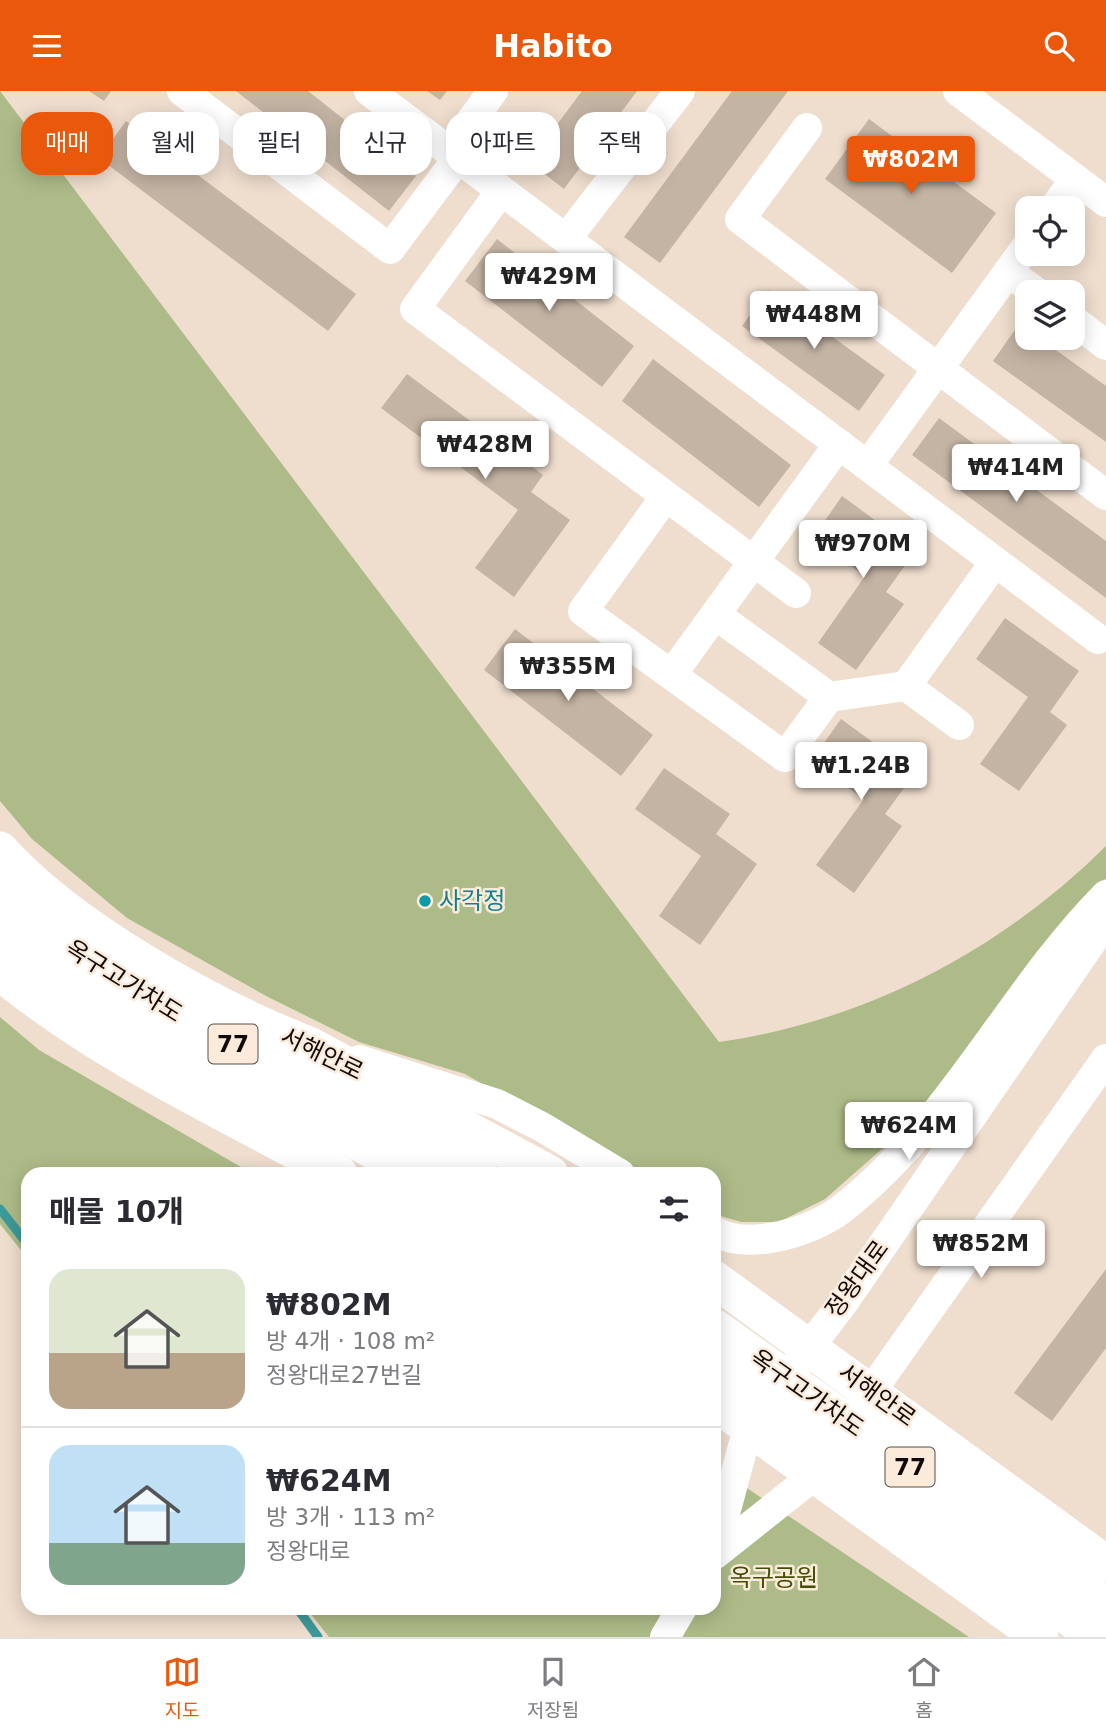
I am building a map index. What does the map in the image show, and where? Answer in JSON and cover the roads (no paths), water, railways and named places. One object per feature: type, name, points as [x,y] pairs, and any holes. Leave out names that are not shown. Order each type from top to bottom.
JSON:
[{"type":"main road","name":"서해안로","points":[[0,850],[75,916],[162,973],[279,1033],[309,1045],[537,1167]]},
{"type":"main road","name":"옥구고가차도","points":[[0,893],[95,969],[194,1024],[414,1136],[467,1167]]},
{"type":"main road","name":"옥구고가차도","points":[[0,934],[79,994],[191,1056],[406,1167]]},
{"type":"main road","points":[[0,972],[32,999],[128,1059],[326,1167]]},
{"type":"main road","name":"서해안로","points":[[721,1284],[871,1390],[1106,1564]]},
{"type":"main road","name":"옥구고가차도","points":[[721,1332],[1106,1606]]},
{"type":"main road","name":"옥구고가차도","points":[[721,1369],[1097,1637]]},
{"type":"main road","points":[[721,1407],[1040,1637]]},
{"type":"street","points":[[182,91],[390,249],[446,165]]},
{"type":"street","points":[[369,91],[446,150]]},
{"type":"street","points":[[480,112],[493,91]]},
{"type":"street","points":[[566,239],[680,91]]},
{"type":"street","points":[[958,91],[1106,202]]},
{"type":"street","points":[[807,128],[740,219],[1106,495]]},
{"type":"street","points":[[480,175],[1098,639]]},
{"type":"street","points":[[1063,196],[1076,179]]},
{"type":"street","points":[[501,191],[415,309],[796,593]]},
{"type":"street","points":[[868,465],[1015,262]]},
{"type":"street","points":[[1008,272],[1019,280]]},
{"type":"street","points":[[1085,329],[1106,345]]},
{"type":"street","points":[[672,674],[839,444]]},
{"type":"street","points":[[666,496],[583,611],[785,757],[829,697]]},
{"type":"street","points":[[906,686],[995,562]]},
{"type":"street","points":[[716,615],[829,697],[906,686],[958,725]]},
{"type":"street","points":[[721,1233],[745,1241],[798,1233],[841,1210],[917,1136],[1070,931],[1106,895]]},
{"type":"street","name":"정왕대로","points":[[748,1427],[807,1345],[843,1303],[1106,921]]},
{"type":"street","points":[[309,1045],[496,1104],[542,1127],[608,1167]]},
{"type":"street","points":[[721,1549],[816,1474],[871,1390],[1106,1059]]},
{"type":"street","points":[[721,1529],[748,1427]]},
{"type":"street","points":[[665,1637],[678,1615]]},
{"type":"waterway","points":[[0,1209],[21,1236]]},
{"type":"waterway","points":[[302,1615],[318,1637]]},
{"type":"place","name":"사각정","points":[[425,901]]},
{"type":"park label","name":"옥구공원","points":[[774,1578]]}]
